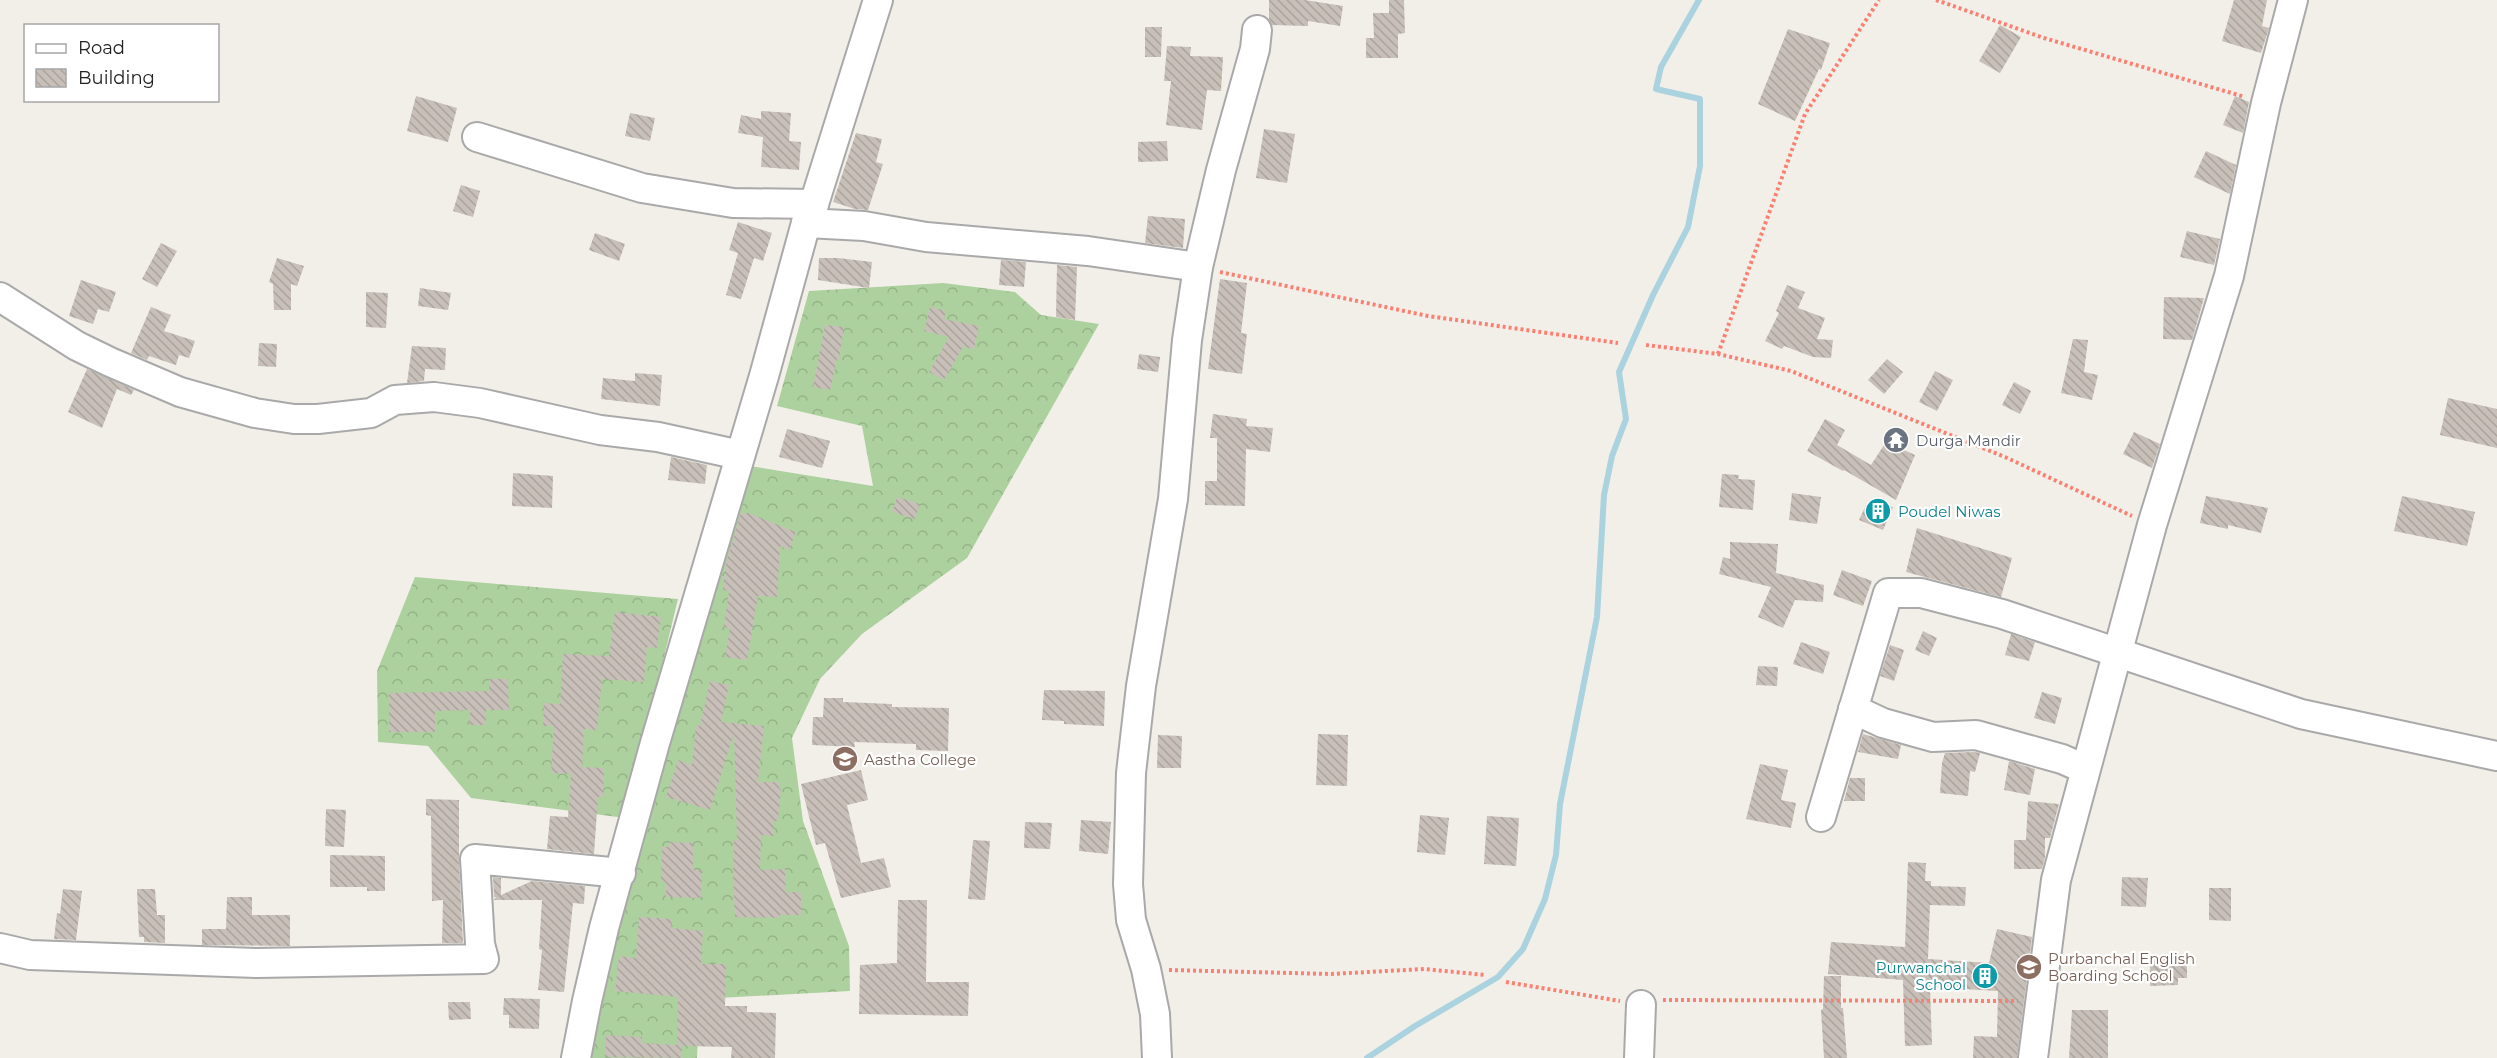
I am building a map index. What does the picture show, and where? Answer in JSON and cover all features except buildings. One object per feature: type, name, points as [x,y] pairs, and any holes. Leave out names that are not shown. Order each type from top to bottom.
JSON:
[{"type":"street","points":[[576,1058],[587,1001],[655,743],[810,213],[878,0]]},
{"type":"street","points":[[2032,1058],[2055,880],[2152,525],[2229,276],[2266,103],[2293,0]]},
{"type":"street","points":[[1157,1058],[1155,1014],[1146,969],[1131,920],[1128,884],[1129,801],[1141,686],[1173,499],[1187,340],[1198,267],[1221,170],[1255,49],[1257,30]]},
{"type":"street","points":[[477,137],[642,188],[810,213],[864,226],[936,238],[1088,251],[1198,267]]},
{"type":"street","points":[[0,297],[76,346],[110,362],[180,392],[255,413],[294,419],[318,419],[371,413],[395,400],[434,397],[480,403],[600,430],[658,437],[740,455]]},
{"type":"street","points":[[1821,817],[1888,593],[1920,593],[2001,614],[2068,634],[2117,654],[2301,714],[2497,756]]},
{"type":"street","points":[[1853,709],[1883,723],[1933,737],[1976,735],[2062,759],[2085,770]]},
{"type":"street","points":[[0,948],[30,955],[257,963],[484,959],[480,944],[475,859],[621,873]]},
{"type":"street","points":[[1639,1058],[1641,1005]]},
{"type":"path","points":[[1718,354],[1805,114],[1879,0]]},
{"type":"path","points":[[1936,0],[2044,38],[2266,103]]},
{"type":"path","points":[[1198,267],[1428,316],[1618,343]]},
{"type":"path","points":[[1646,345],[1718,354],[1791,372],[1879,405],[1940,433],[2005,457],[2152,525]]},
{"type":"path","points":[[1146,969],[1331,974],[1424,969],[1486,975]]},
{"type":"path","points":[[1506,982],[1641,1005],[1665,999],[2040,1001]]},
{"type":"green space","points":[[943,283],[1015,292],[1041,315],[1099,324],[967,558],[862,634],[820,679],[792,738],[803,821],[849,946],[850,991],[700,999],[697,1058],[590,1058],[616,929],[750,466],[873,486],[862,426],[777,406],[809,291]]},
{"type":"green space","points":[[415,577],[678,599],[625,818],[471,798],[428,746],[378,742],[377,671]]},
{"type":"waterway","points":[[1367,1058],[1415,1026],[1498,977],[1523,949],[1545,899],[1556,855],[1560,804],[1597,617],[1604,495],[1612,456],[1626,419],[1619,372],[1653,295],[1688,227],[1700,166],[1700,99],[1656,89],[1661,67],[1699,0]]},
{"type":"place","name":"Durga Mandir","points":[[1896,440]]},
{"type":"place","name":"Poudel Niwas","points":[[1878,511]]},
{"type":"place","name":"Aastha College","points":[[845,759]]},
{"type":"place","name":"Purbanchal English Boarding School","points":[[2029,967]]},
{"type":"place","name":"Purwanchal School","points":[[1985,976]]}]
